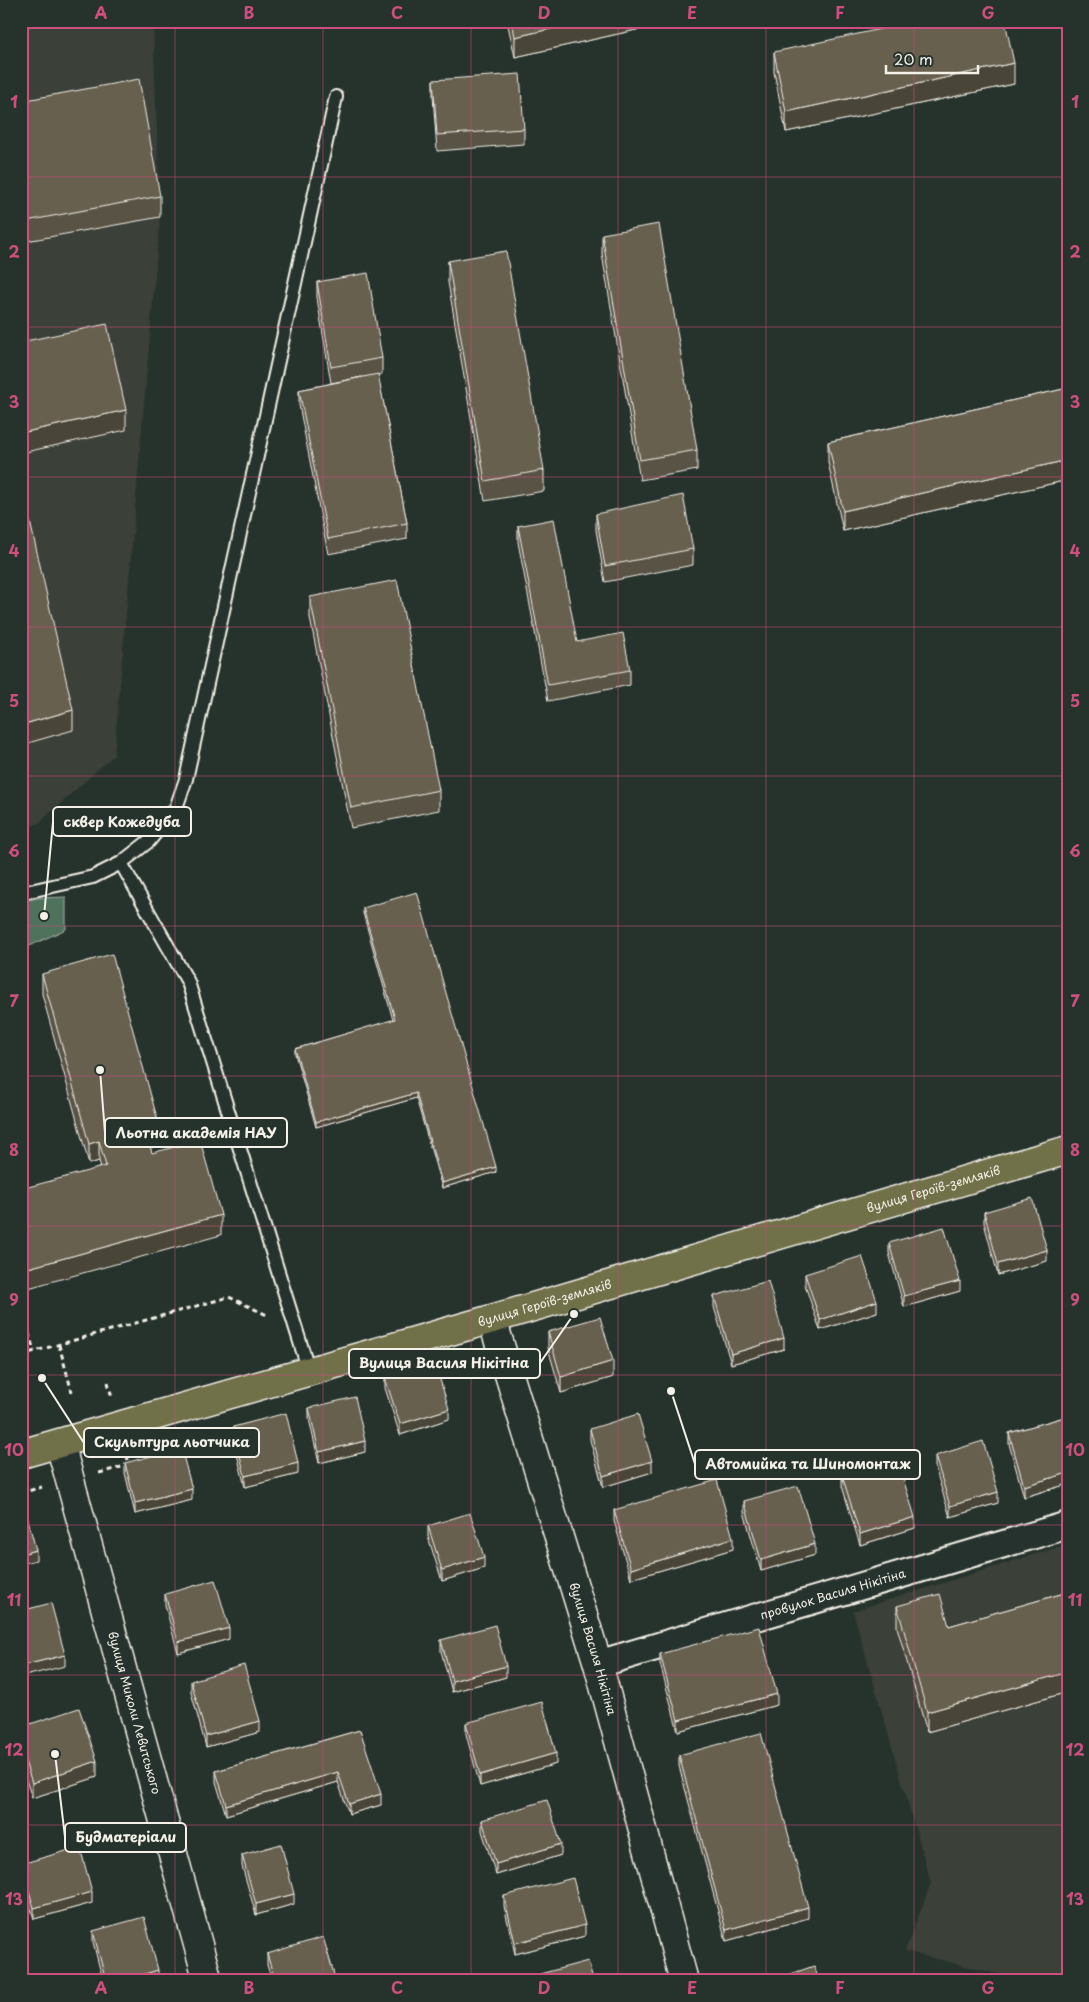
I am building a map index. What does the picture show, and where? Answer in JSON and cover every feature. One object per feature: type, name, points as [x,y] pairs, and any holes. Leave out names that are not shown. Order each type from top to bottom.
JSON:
[{"type":"main road","name":"вулиця Героїв-земляків","points":[[21,1454],[492,1320],[1068,1150]]},
{"type":"street","name":"вулиця Василя Нікітіна","points":[[492,1320],[598,1664],[684,1981]]},
{"type":"street","name":"вулиця Миколи Левитського","points":[[60,1444],[208,1981]]},
{"type":"street","name":"провулок Василя Нікітіна","points":[[598,1664],[1068,1525]]},
{"type":"lane","points":[[21,893],[93,877],[121,863],[148,841],[176,808],[186,779],[336,97]]},
{"type":"lane","points":[[121,863],[188,982],[309,1371]]},
{"type":"path","points":[[21,1355],[229,1297],[296,1330]]},
{"type":"path","points":[[21,1307],[34,1351]]},
{"type":"path","points":[[59,1345],[72,1392]]},
{"type":"shaded area","points":[[21,21],[153,21],[160,217],[114,755],[39,823],[21,830]]},
{"type":"shaded area","points":[[1068,1544],[1068,1981],[1026,1981],[905,1951],[931,1883],[853,1611]]},
{"type":"green space","points":[[66,897],[66,929],[21,950],[21,902],[37,898]]},
{"type":"building","points":[[512,21],[585,21],[515,37]]},
{"type":"building","points":[[918,21],[1005,21],[1014,63],[786,112],[774,52]]},
{"type":"building","points":[[520,74],[524,129],[437,135],[433,80]]},
{"type":"building","points":[[139,79],[160,196],[21,222],[21,101]]},
{"type":"building","points":[[659,224],[697,450],[640,460],[602,234]]},
{"type":"building","points":[[506,251],[544,470],[485,481],[448,261]]},
{"type":"building","points":[[368,273],[382,358],[331,367],[317,282]]},
{"type":"building","points":[[107,324],[126,410],[21,433],[21,342]]},
{"type":"building","points":[[378,374],[407,523],[328,539],[299,390]]},
{"type":"building","points":[[1068,388],[1068,460],[843,511],[828,442]]},
{"type":"building","points":[[21,495],[24,495],[73,710],[21,725]]},
{"type":"building","points":[[683,495],[693,549],[605,566],[596,514]]},
{"type":"building","points":[[554,519],[577,642],[623,633],[630,670],[548,685],[518,526]]},
{"type":"building","points":[[397,580],[439,790],[351,808],[310,597]]},
{"type":"building","points":[[417,892],[496,1167],[442,1183],[416,1093],[316,1122],[295,1049],[395,1019],[363,908]]},
{"type":"building","points":[[112,954],[159,1125],[145,1129],[152,1153],[200,1140],[221,1215],[21,1270],[21,1189],[106,1166],[99,1141],[89,1144],[42,974]]},
{"type":"building","points":[[1032,1198],[1047,1250],[998,1264],[984,1212]]},
{"type":"building","points":[[944,1227],[960,1281],[904,1296],[889,1243]]},
{"type":"building","points":[[862,1256],[877,1301],[820,1320],[805,1274]]},
{"type":"building","points":[[768,1281],[784,1338],[731,1354],[714,1296]]},
{"type":"building","points":[[600,1317],[613,1361],[561,1377],[548,1332]]},
{"type":"building","points":[[435,1363],[449,1409],[400,1424],[385,1378]]},
{"type":"building","points":[[355,1397],[365,1441],[319,1452],[309,1408]]},
{"type":"building","points":[[286,1413],[298,1463],[245,1476],[233,1427]]},
{"type":"building","points":[[638,1414],[652,1461],[603,1476],[590,1429]]},
{"type":"building","points":[[1068,1416],[1068,1473],[1024,1486],[1009,1433]]},
{"type":"building","points":[[983,1441],[998,1492],[950,1506],[935,1456]]},
{"type":"building","points":[[181,1448],[192,1489],[135,1503],[125,1463]]},
{"type":"building","points":[[897,1459],[915,1517],[860,1534],[842,1475]]},
{"type":"building","points":[[717,1480],[733,1538],[631,1569],[614,1510]]},
{"type":"building","points":[[798,1486],[815,1544],[761,1560],[744,1501]]},
{"type":"building","points":[[21,1498],[36,1550],[21,1554]]},
{"type":"building","points":[[470,1513],[484,1557],[442,1570],[428,1526]]},
{"type":"building","points":[[215,1580],[229,1628],[178,1642],[165,1594]]},
{"type":"building","points":[[1068,1592],[1068,1672],[927,1712],[897,1606],[940,1594],[949,1626]]},
{"type":"building","points":[[51,1603],[65,1655],[21,1666],[21,1611]]},
{"type":"building","points":[[495,1625],[506,1666],[452,1681],[441,1640]]},
{"type":"building","points":[[759,1627],[777,1694],[678,1720],[660,1654]]},
{"type":"building","points":[[244,1665],[260,1721],[206,1736],[191,1681]]},
{"type":"building","points":[[542,1702],[556,1753],[480,1775],[466,1723]]},
{"type":"building","points":[[79,1708],[97,1761],[32,1783],[21,1749],[21,1727]]},
{"type":"building","points":[[360,1730],[381,1794],[349,1804],[338,1772],[226,1805],[216,1771]]},
{"type":"building","points":[[761,1733],[808,1907],[726,1930],[679,1755]]},
{"type":"building","points":[[547,1800],[561,1844],[496,1864],[482,1820]]},
{"type":"building","points":[[281,1844],[294,1894],[256,1904],[242,1855]]},
{"type":"building","points":[[80,1847],[92,1892],[34,1908],[21,1864]]},
{"type":"building","points":[[573,1878],[585,1925],[515,1943],[504,1896]]},
{"type":"building","points":[[144,1917],[158,1970],[122,1981],[106,1981],[93,1931]]},
{"type":"building","points":[[323,1937],[336,1981],[275,1981],[267,1954]]},
{"type":"building","points":[[588,1961],[593,1981],[541,1981],[540,1974]]},
{"type":"building","points":[[814,1966],[819,1981],[770,1981]]},
{"type":"railway","points":[[21,26],[46,21]]},
{"type":"place","name":"сквер Кожедуба","points":[[44,916]]},
{"type":"place","name":"Льотна академія НАУ","points":[[100,1070]]},
{"type":"place","name":"Вулиця Василя Нікітіна","points":[[574,1314]]},
{"type":"place","name":"Скульптура льотчика","points":[[42,1378]]},
{"type":"place","name":"Автомийка та Шиномонтаж","points":[[671,1391]]},
{"type":"place","name":"Будматеріали","points":[[55,1754]]}]
